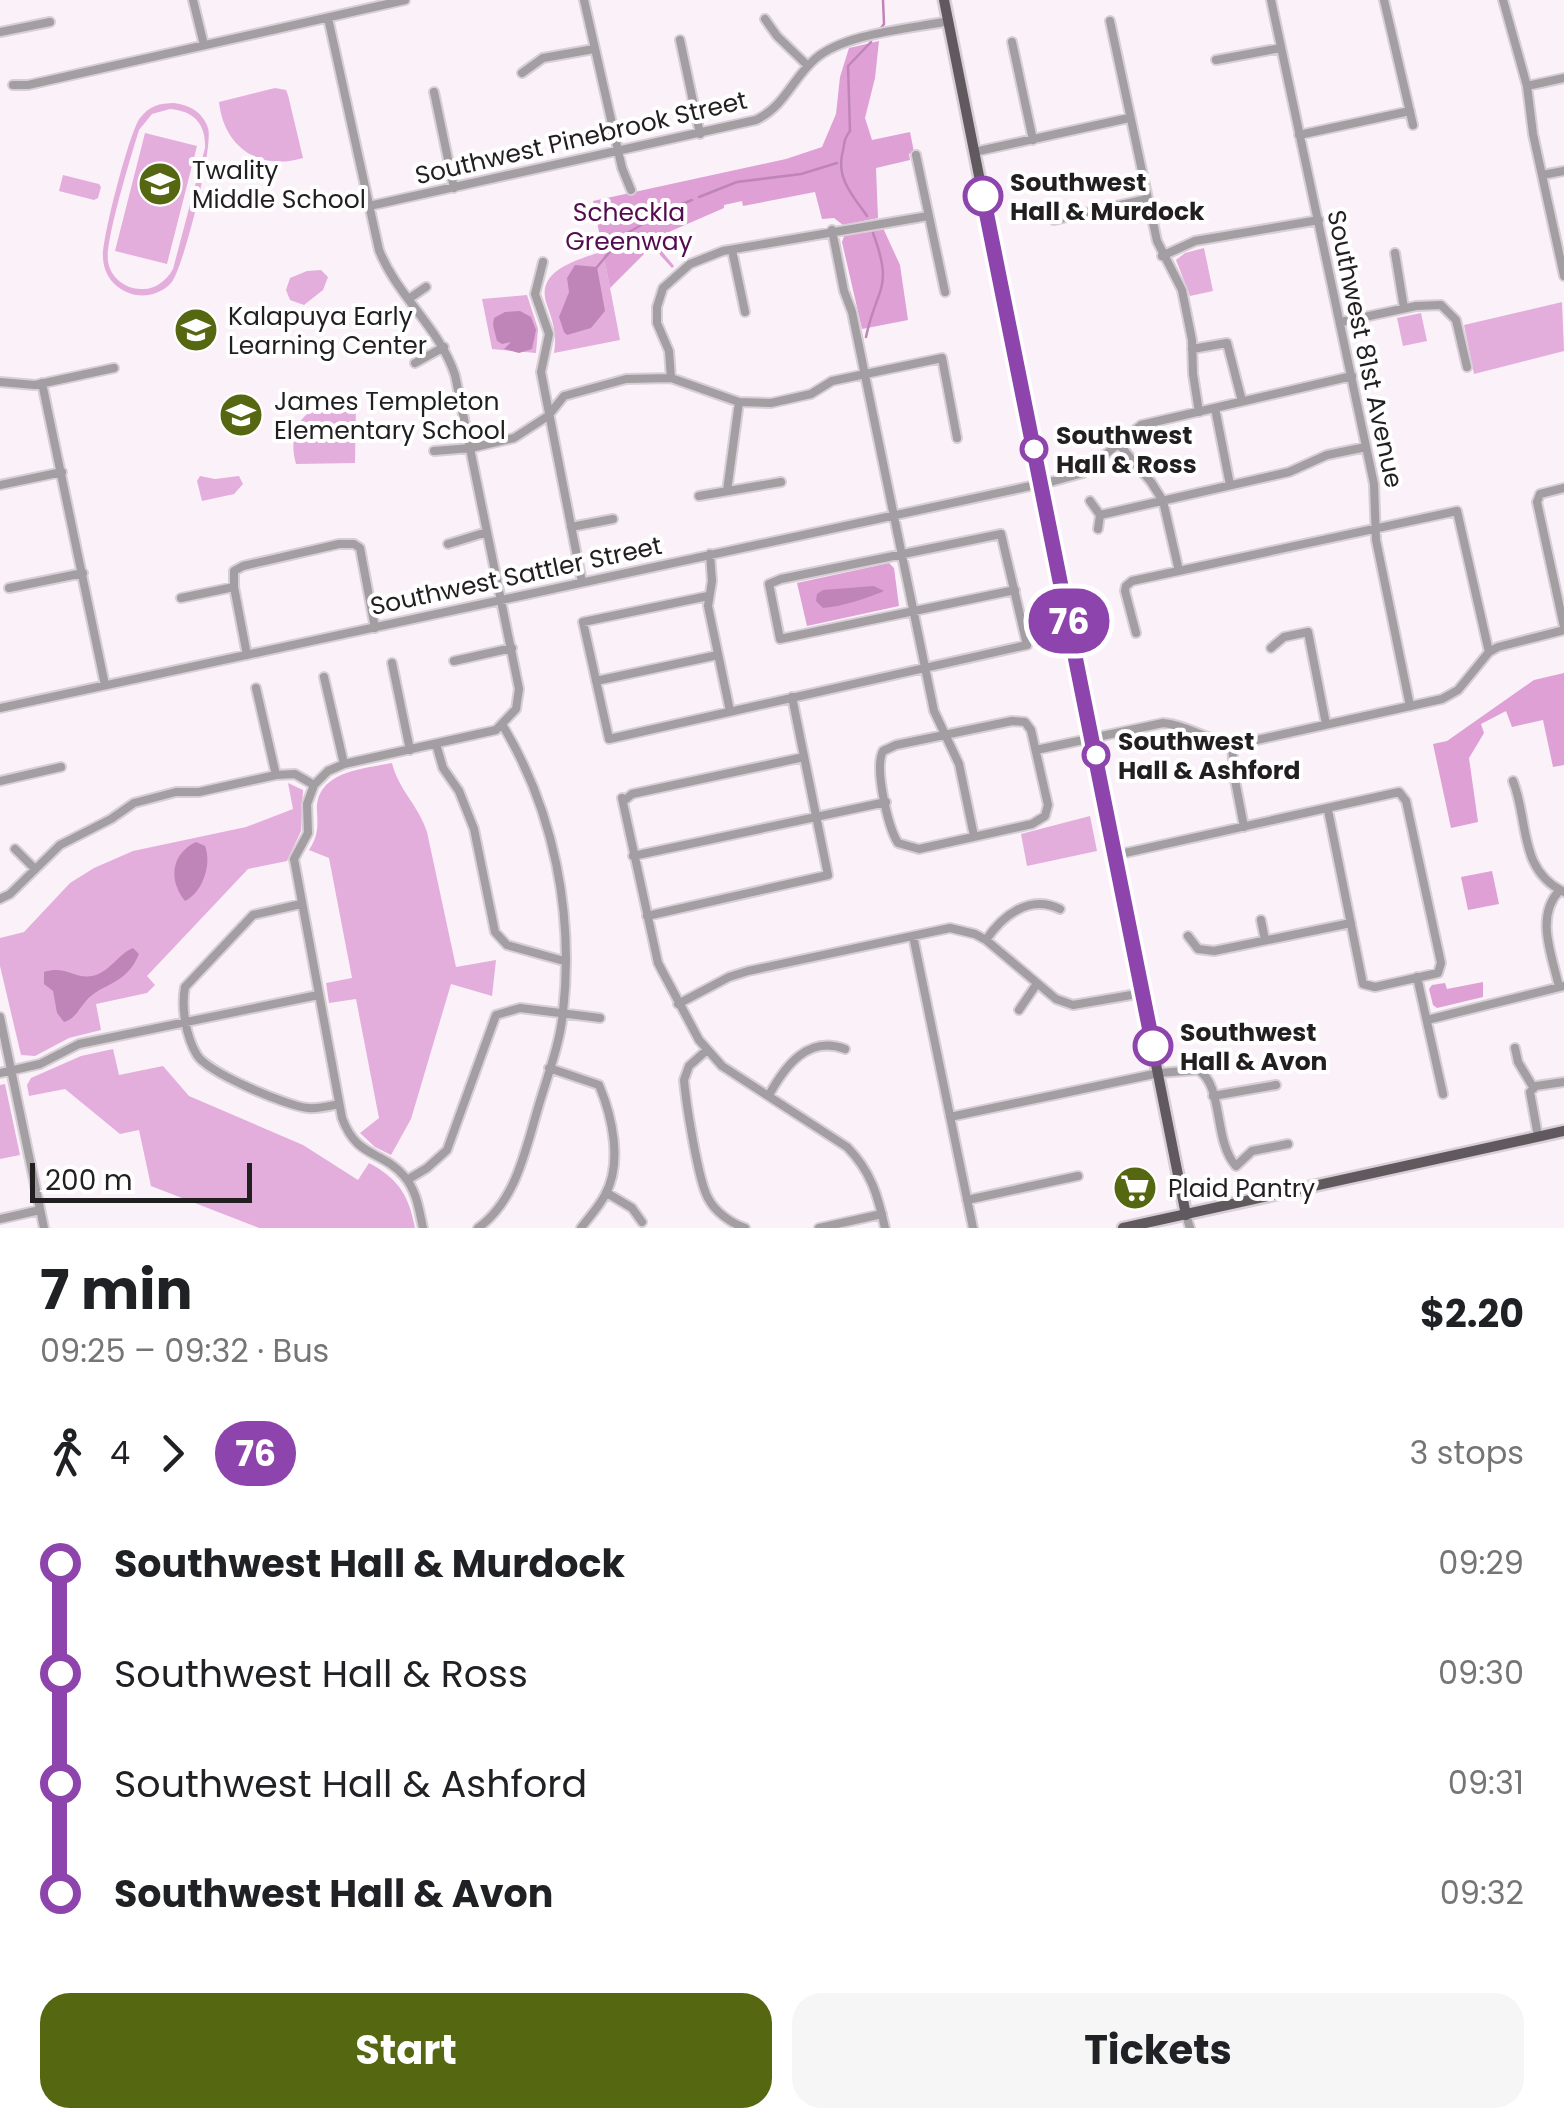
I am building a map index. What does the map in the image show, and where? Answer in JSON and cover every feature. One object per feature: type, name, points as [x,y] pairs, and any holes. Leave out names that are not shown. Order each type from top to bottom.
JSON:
[{"type":"main road","points":[[944,0],[1186,1215]]},
{"type":"main road","points":[[1123,1228],[1564,1131]]},
{"type":"street","points":[[194,0],[204,45]]},
{"type":"street","points":[[13,85],[405,0]]},
{"type":"street","points":[[584,0],[618,152],[631,190]]},
{"type":"street","name":"Southwest 81st Avenue","points":[[1271,0],[1366,446],[1377,507],[1376,528],[1410,706]]},
{"type":"street","points":[[1384,0],[1413,126]]},
{"type":"street","points":[[1502,0],[1527,86],[1564,276]]},
{"type":"street","points":[[328,18],[382,258],[444,348],[456,375],[519,697],[516,709],[503,726],[328,771],[314,785],[307,804],[308,833],[294,858],[344,1126],[356,1144],[394,1167],[407,1180],[423,1228]]},
{"type":"street","points":[[765,19],[808,66]]},
{"type":"street","points":[[1110,21],[1146,199],[1162,256],[1179,282],[1200,412]]},
{"type":"street","points":[[0,32],[50,22]]},
{"type":"street","name":"Southwest Pinebrook Street","points":[[369,206],[766,116],[781,104],[808,66],[830,49],[850,41],[948,22]]},
{"type":"street","points":[[680,40],[700,134]]},
{"type":"street","points":[[1012,42],[1032,140]]},
{"type":"street","points":[[522,73],[543,58],[594,48]]},
{"type":"street","points":[[1216,60],[1281,48]]},
{"type":"street","points":[[1527,86],[1564,78]]},
{"type":"street","points":[[434,92],[454,188]]},
{"type":"street","points":[[1300,135],[1410,112]]},
{"type":"street","points":[[974,152],[1130,118]]},
{"type":"street","points":[[916,155],[944,292]]},
{"type":"street","points":[[1542,175],[1564,170]]},
{"type":"street","points":[[1054,220],[1146,199]]},
{"type":"street","points":[[671,378],[670,351],[658,323],[657,307],[663,288],[690,264],[732,250],[928,216]]},
{"type":"street","points":[[1162,256],[1195,241],[1319,220]]},
{"type":"street","points":[[832,230],[934,711],[959,764],[974,836]]},
{"type":"street","points":[[732,250],[745,312]]},
{"type":"street","points":[[1395,253],[1404,308]]},
{"type":"street","points":[[543,262],[535,294],[549,334],[541,372],[582,582]]},
{"type":"street","points":[[410,298],[426,287]]},
{"type":"street","points":[[1340,322],[1435,304],[1452,312],[1467,367]]},
{"type":"street","points":[[1192,349],[1227,343],[1242,401]]},
{"type":"street","points":[[415,363],[444,348]]},
{"type":"street","points":[[434,451],[514,438],[548,416],[559,400],[584,388],[626,380],[671,378],[739,402],[790,400],[832,382],[942,358],[958,438]]},
{"type":"street","points":[[0,382],[20,386],[42,384],[114,368]]},
{"type":"street","name":"Southwest Sattler Street","points":[[0,708],[1041,484],[1083,472],[1141,425],[1352,376]]},
{"type":"street","points":[[42,384],[105,686]]},
{"type":"street","points":[[726,491],[739,402]]},
{"type":"street","points":[[1215,408],[1230,485]]},
{"type":"street","points":[[1118,443],[1152,482],[1162,502],[1179,571]]},
{"type":"street","points":[[1100,515],[1289,472],[1328,455],[1366,446]]},
{"type":"street","points":[[0,485],[62,472]]},
{"type":"street","points":[[700,496],[781,482]]},
{"type":"street","points":[[1036,750],[1163,723],[1184,726],[1210,740],[1232,744],[1442,699],[1458,690],[1489,652],[1509,642],[1564,629],[1538,502],[1540,494],[1564,488]]},
{"type":"street","points":[[1090,502],[1100,515],[1098,529]]},
{"type":"street","points":[[1136,633],[1126,586],[1132,581],[1457,511],[1489,652]]},
{"type":"street","points":[[570,527],[613,519]]},
{"type":"street","points":[[448,544],[488,532]]},
{"type":"street","points":[[708,596],[582,622],[609,738],[1027,645],[1015,590],[1001,534],[769,584],[780,638],[1015,590]]},
{"type":"street","points":[[248,655],[234,571],[345,543],[360,548],[375,628]]},
{"type":"street","points":[[710,554],[712,581],[708,596],[730,711]]},
{"type":"street","points":[[9,588],[82,573]]},
{"type":"street","points":[[181,598],[234,586]]},
{"type":"street","points":[[1271,648],[1284,636],[1308,632],[1326,724]]},
{"type":"street","points":[[454,661],[512,648]]},
{"type":"street","points":[[596,681],[718,654]]},
{"type":"street","points":[[392,663],[410,750]]},
{"type":"street","points":[[324,677],[344,764]]},
{"type":"street","points":[[256,688],[276,775]]},
{"type":"street","points":[[647,916],[828,875],[792,698]]},
{"type":"street","points":[[1019,721],[1029,725],[1048,805],[1045,816],[1032,824],[918,849],[906,848],[895,840],[878,762],[884,751],[945,735],[1019,721]]},
{"type":"street","points":[[478,1228],[507,1198],[523,1161],[563,1014],[562,908],[546,817],[520,754],[503,726]]},
{"type":"street","points":[[436,744],[443,768],[459,792],[474,829],[496,932],[508,946],[564,961]]},
{"type":"street","points":[[1232,744],[1244,828]]},
{"type":"street","points":[[804,757],[632,794],[624,799],[633,856],[661,971],[707,1050],[722,1066],[847,1147],[876,1190],[885,1228]]},
{"type":"street","points":[[0,781],[60,767]]},
{"type":"street","points":[[0,899],[60,846],[134,803],[276,775],[295,774],[314,785]]},
{"type":"street","points":[[1427,1020],[1562,987],[1546,923],[1550,902],[1562,891],[1535,868],[1513,781]]},
{"type":"street","points":[[1116,856],[1394,793],[1402,794],[1440,970],[1374,988],[1366,986],[1328,810]]},
{"type":"street","points":[[633,856],[886,802]]},
{"type":"street","points":[[15,849],[36,869]]},
{"type":"street","points":[[301,904],[260,912],[246,920],[185,987],[186,1022],[197,1055],[217,1072],[296,1106],[339,1104]]},
{"type":"street","points":[[986,940],[1012,910],[1049,904],[1060,908]]},
{"type":"street","points":[[1261,920],[1265,940]]},
{"type":"street","points":[[1188,936],[1198,949],[1208,952],[1351,922]]},
{"type":"street","points":[[678,1004],[729,977],[950,928],[986,940],[1056,1000],[1073,1005],[1143,993]]},
{"type":"street","points":[[912,936],[973,1228]]},
{"type":"street","points":[[1418,978],[1442,1094]]},
{"type":"street","points":[[1019,1010],[1036,985]]},
{"type":"street","points":[[0,1073],[40,1064],[79,1044],[318,996]]},
{"type":"street","points":[[407,1180],[447,1150],[496,1015],[520,1008],[600,1018]]},
{"type":"street","points":[[0,1017],[44,1228]]},
{"type":"street","points":[[768,1095],[788,1064],[806,1052],[832,1044],[846,1049]]},
{"type":"street","points":[[1515,1048],[1532,1087],[1530,1096],[1538,1136]]},
{"type":"street","points":[[707,1050],[689,1066],[684,1085],[708,1198],[734,1226],[744,1228]]},
{"type":"street","points":[[549,1068],[600,1084],[613,1142],[614,1165],[606,1193],[581,1228]]},
{"type":"street","points":[[950,1117],[1159,1072],[1198,1070],[1209,1079],[1224,1150],[1236,1166],[1252,1152],[1288,1144]]},
{"type":"street","points":[[1532,1087],[1564,1082]]},
{"type":"street","points":[[1213,1096],[1276,1085]]},
{"type":"street","points":[[967,1200],[1078,1176]]},
{"type":"street","points":[[606,1193],[632,1208],[642,1222]]},
{"type":"street","points":[[0,1219],[40,1210]]},
{"type":"street","points":[[818,1228],[882,1214]]},
{"type":"street","points":[[1186,1215],[1190,1228]]},
{"type":"shaded area","points":[[275,88],[286,90],[303,158],[259,158],[236,143],[222,118],[219,102]]},
{"type":"shaded area","points":[[169,103],[190,108],[208,128],[202,182],[190,233],[171,283],[159,292],[136,295],[123,290],[109,277],[104,248],[135,127],[147,111]],"holes":[[[178,110],[197,120],[205,148],[173,269],[155,286],[129,287],[109,267],[108,251],[139,130],[152,114]]]},
{"type":"shaded area","points":[[145,133],[197,146],[167,264],[115,251]]},
{"type":"shaded area","points":[[63,175],[99,184],[98,198],[59,191]]},
{"type":"shaded area","points":[[1204,248],[1213,291],[1190,296],[1176,260]]},
{"type":"shaded area","points":[[603,251],[620,340],[554,353],[547,283],[561,268]]},
{"type":"shaded area","points":[[575,265],[597,267],[605,311],[591,328],[567,335],[559,317],[569,292],[567,278]]},
{"type":"shaded area","points":[[321,270],[328,277],[323,290],[304,305],[290,300],[286,290],[290,278]]},
{"type":"shaded area","points":[[527,295],[538,329],[536,353],[492,349],[482,299]]},
{"type":"shaded area","points":[[1562,302],[1564,351],[1474,374],[1464,325]]},
{"type":"shaded area","points":[[520,311],[531,317],[536,330],[532,349],[519,353],[504,349],[511,342],[497,341],[493,325],[494,318],[505,312]]},
{"type":"shaded area","points":[[1421,313],[1427,341],[1403,346],[1397,318]]},
{"type":"shaded area","points":[[342,401],[356,403],[355,463],[296,464],[294,439],[301,420],[318,407]]},
{"type":"shaded area","points":[[200,476],[239,476],[243,484],[234,494],[202,501],[197,481]]},
{"type":"shaded area","points":[[874,586],[884,591],[831,607],[823,608],[816,601],[823,590]]},
{"type":"shaded area","points":[[392,763],[427,832],[456,967],[496,960],[492,996],[451,984],[411,1119],[391,1155],[360,1133],[379,1118],[356,999],[329,1003],[326,983],[352,978],[329,858],[309,850],[316,836],[319,798],[324,787],[343,774]]},
{"type":"shaded area","points":[[288,783],[303,790],[301,831],[287,861],[248,869],[147,976],[155,985],[147,993],[96,1004],[101,1030],[69,1038],[35,1056],[21,1055],[0,966],[0,938],[24,932],[70,883],[94,868],[133,851],[246,827],[293,809]]},
{"type":"shaded area","points":[[1090,816],[1097,851],[1027,866],[1021,834]]},
{"type":"shaded area","points":[[196,842],[205,846],[206,869],[197,891],[185,901],[176,885],[175,868],[181,853]]},
{"type":"shaded area","points":[[133,948],[139,954],[127,972],[92,995],[64,1022],[57,1013],[53,991],[44,984],[44,972],[58,970],[92,976]]},
{"type":"shaded area","points":[[113,1049],[119,1075],[163,1066],[189,1096],[303,1145],[358,1180],[369,1163],[388,1175],[401,1190],[415,1228],[259,1228],[151,1186],[139,1130],[120,1134],[65,1089],[29,1096],[27,1085],[31,1078],[81,1056]]},
{"type":"shaded area","points":[[5,1084],[20,1155],[0,1159],[0,1085]]},
{"type":"green space","name":"Scheckla Greenway","points":[[879,41],[865,118],[872,140],[910,132],[914,152],[909,154],[910,160],[876,168],[878,218],[843,225],[834,218],[822,219],[815,192],[743,206],[742,201],[724,205],[662,235],[655,243],[672,268],[652,246],[610,288],[593,201],[786,159],[822,147],[836,114],[840,77],[849,48]]},
{"type":"green space","points":[[883,228],[900,265],[908,320],[862,329],[842,242],[845,234]]},
{"type":"green space","points":[[889,563],[894,568],[899,606],[807,626],[797,583]]},
{"type":"green space","points":[[1564,673],[1564,765],[1553,767],[1543,720],[1512,727],[1506,711],[1481,724],[1484,733],[1469,758],[1478,822],[1451,828],[1433,744],[1447,741],[1534,680]]},
{"type":"green space","points":[[1492,871],[1499,904],[1468,910],[1461,877]]},
{"type":"green space","points":[[1483,982],[1483,997],[1437,1008],[1433,1005],[1429,989],[1432,985],[1445,983],[1447,989]]},
{"type":"waterway","points":[[881,28],[883,0]]},
{"type":"waterway","points":[[867,216],[847,187],[841,164],[850,131],[848,66],[871,42]]},
{"type":"waterway","points":[[699,197],[737,182],[801,174],[837,163]]},
{"type":"waterway","points":[[597,267],[624,235],[692,200]]},
{"type":"waterway","points":[[866,337],[883,277],[873,233]]},
{"type":"bus line","name":"76","points":[[983,196],[1153,1046]]},
{"type":"place","name":"Twality Middle School","points":[[160,184]]},
{"type":"place","name":"Southwest Hall & Murdock","points":[[983,196]]},
{"type":"place","name":"Kalapuya Early Learning Center","points":[[196,330]]},
{"type":"place","name":"James Templeton Elementary School","points":[[241,415]]},
{"type":"place","name":"Southwest Hall & Ross","points":[[1034,449]]},
{"type":"place","name":"Southwest Hall & Ashford","points":[[1096,755]]},
{"type":"place","name":"Southwest Hall & Avon","points":[[1153,1046]]},
{"type":"place","name":"Plaid Pantry","points":[[1135,1188]]}]
